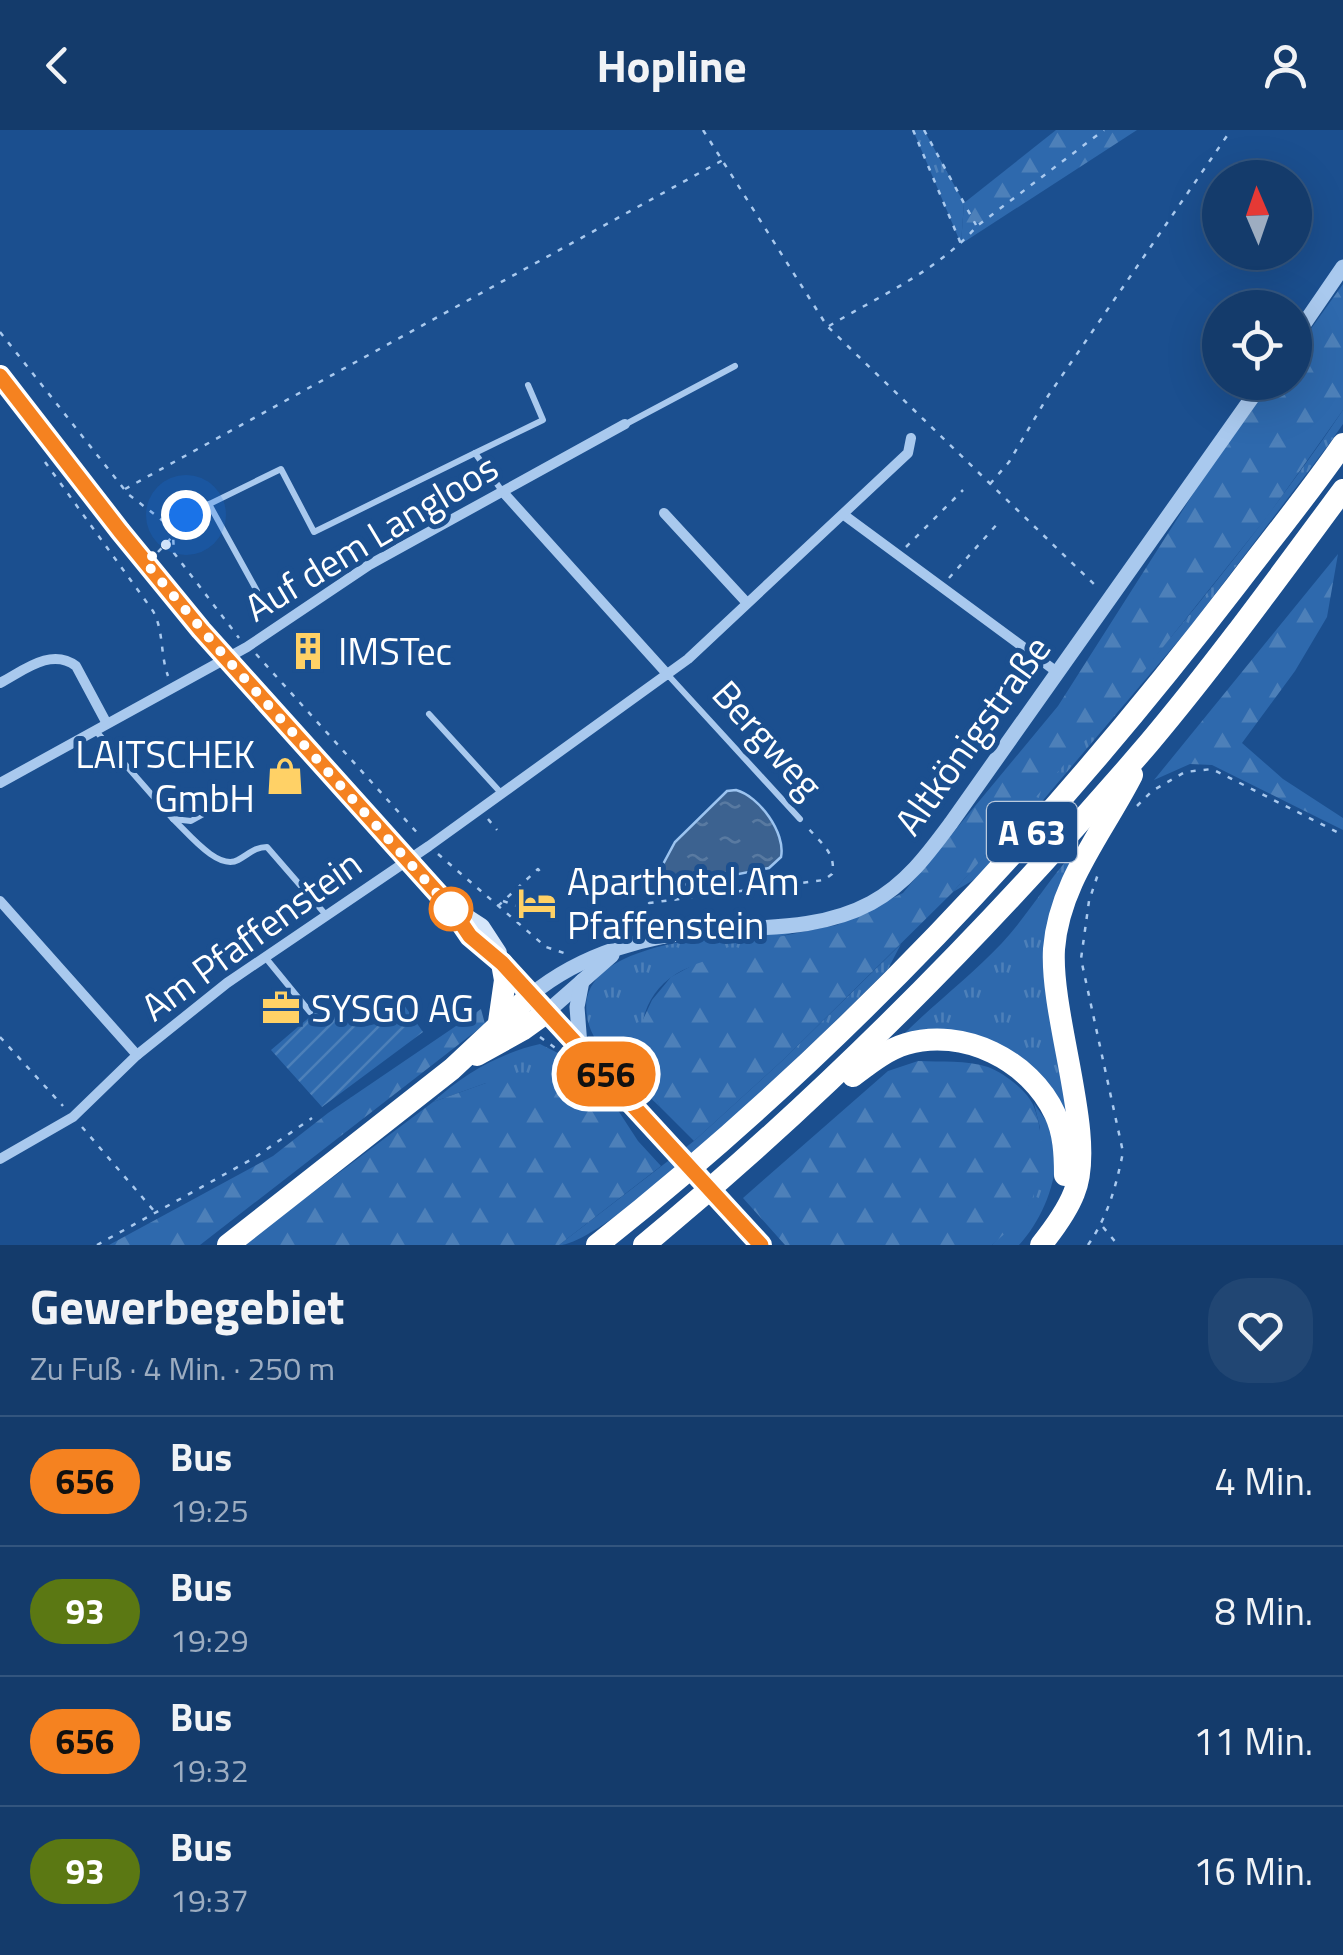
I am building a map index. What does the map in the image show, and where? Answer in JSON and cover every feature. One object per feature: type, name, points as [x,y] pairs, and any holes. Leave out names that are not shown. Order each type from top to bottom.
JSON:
[{"type":"highway","name":"A 63","points":[[597,1245],[780,1092],[1002,866],[1184,653],[1343,444]]},
{"type":"highway","name":"A 63","points":[[644,1245],[796,1115],[925,989],[1032,876],[1150,741],[1343,490]]},
{"type":"highway","points":[[1041,1245],[1077,1183],[1080,1140],[1058,1016],[1054,948],[1059,917],[1084,856],[1150,741]]},
{"type":"highway","points":[[499,1022],[505,980],[502,963]]},
{"type":"highway","points":[[228,1245],[452,1069],[499,1022],[539,1003]]},
{"type":"highway","points":[[452,1069],[522,1030],[539,1003]]},
{"type":"highway","points":[[796,1115],[882,1055],[905,1044],[944,1040],[976,1045],[1022,1072],[1036,1084],[1054,1111],[1064,1145],[1064,1209]]},
{"type":"main road","points":[[0,376],[145,562],[226,658],[451,908],[470,936],[502,963],[761,1245]]},
{"type":"street","points":[[1312,313],[1343,268]]},
{"type":"street","name":"Altkönigstraße","points":[[539,1003],[568,968],[602,953],[668,936],[810,924],[850,914],[909,876],[1249,400]]},
{"type":"street","name":"Auf dem Langloos","points":[[0,783],[226,658],[369,565],[625,424]]},
{"type":"street","name":"Am Pfaffenstein","points":[[0,1159],[72,1116],[137,1055],[227,983],[481,810],[688,660],[908,453],[911,438]]},
{"type":"street","name":"Bergweg","points":[[502,491],[668,675]]},
{"type":"street","points":[[664,513],[747,603]]},
{"type":"street","points":[[844,515],[1057,672]]},
{"type":"street","points":[[0,683],[44,660],[69,661],[76,666],[106,722]]},
{"type":"street","points":[[0,901],[137,1055]]},
{"type":"street","name":"Altkönigstraße","points":[[539,1003],[583,980],[620,950]]},
{"type":"street","points":[[580,1046],[576,1008],[583,980]]},
{"type":"lane","points":[[625,424],[735,366]]},
{"type":"lane","points":[[180,524],[186,515],[281,469],[314,532],[543,420],[528,385]]},
{"type":"lane","points":[[476,452],[502,491]]},
{"type":"lane","points":[[209,504],[256,591]]},
{"type":"lane","name":"Bergweg","points":[[668,675],[800,819]]},
{"type":"lane","points":[[429,714],[502,794]]},
{"type":"lane","points":[[94,728],[173,819],[221,862],[234,862],[267,847],[326,915]]},
{"type":"lane","points":[[173,819],[191,820],[218,806]]},
{"type":"lane","points":[[265,958],[310,1012]]},
{"type":"path","points":[[703,130],[827,326],[1110,598]]},
{"type":"path","points":[[913,130],[962,244]]},
{"type":"path","points":[[924,130],[977,226]]},
{"type":"path","points":[[827,326],[932,266],[962,244],[977,226],[1104,130]]},
{"type":"path","points":[[990,485],[1231,130]]},
{"type":"path","points":[[124,490],[723,160]]},
{"type":"path","points":[[0,332],[124,490],[167,524],[173,536],[174,553],[240,639]]},
{"type":"path","points":[[37,451],[153,611],[160,630],[160,654],[174,686]]},
{"type":"path","points":[[898,555],[963,490]]},
{"type":"path","points":[[942,587],[999,522]]},
{"type":"path","points":[[145,562],[180,524]]},
{"type":"path","points":[[256,654],[423,840]]},
{"type":"path","points":[[1136,806],[1184,772],[1212,770],[1343,834]]},
{"type":"path","points":[[481,810],[497,830]]},
{"type":"path","name":"Bergweg","points":[[662,880],[649,904],[824,880],[832,874],[830,852],[800,819]]},
{"type":"path","points":[[436,852],[498,908],[538,869],[542,874]]},
{"type":"path","points":[[1088,1245],[1102,1225],[1118,1180],[1122,1152],[1081,960],[1089,901],[1102,862]]},
{"type":"path","points":[[503,901],[528,910],[532,916]]},
{"type":"path","points":[[97,1245],[254,1158],[312,1118]]},
{"type":"path","points":[[1102,1225],[1118,1245]]},
{"type":"green space","points":[[913,130],[924,130],[964,203],[961,244]]},
{"type":"green space","points":[[1056,130],[1137,130],[961,244],[964,203]]},
{"type":"green space","points":[[1343,284],[1343,410],[1267,517],[1124,696],[953,892],[784,1059],[694,1141],[660,1107],[646,1080],[640,1058],[640,1026],[652,1000],[671,977],[693,965],[777,937],[837,925],[903,893],[1058,706],[1207,472],[1260,400],[1312,400],[1312,327]]},
{"type":"green space","points":[[1343,410],[1343,424],[1329,444],[1190,627],[977,878],[953,892],[1204,597]]},
{"type":"green space","points":[[1338,554],[1327,617],[1295,671],[1242,743],[1283,779],[1343,818],[1343,830],[1212,765],[1190,764],[1154,780]]},
{"type":"green space","points":[[1075,851],[1053,920],[1072,1118],[1027,1065],[899,1039],[1002,943]]},
{"type":"green space","points":[[802,930],[688,968],[660,987],[650,1002],[641,1036],[646,1072],[660,1107],[610,1059],[594,1037],[589,1025],[588,995],[603,972],[630,956],[704,938]]},
{"type":"green space","points":[[901,944],[888,969],[674,1170],[586,1235],[559,1245],[694,1141]]},
{"type":"green space","points":[[404,1005],[423,1032],[322,1107],[271,1050],[319,1009],[363,1026],[381,1021]]},
{"type":"green space","points":[[481,1009],[485,1024],[200,1245],[109,1245],[273,1156],[328,1113]]},
{"type":"green space","points":[[540,1044],[562,1055],[610,1098],[571,1082],[486,1083],[433,1102],[483,1066]]},
{"type":"green space","points":[[918,1061],[988,1067],[1027,1095],[1038,1118],[1041,1157],[1038,1183],[1026,1211],[992,1245],[785,1245],[743,1198],[888,1071]]},
{"type":"green space","points":[[535,1073],[610,1098],[638,1141],[661,1166],[559,1245],[243,1245],[433,1102],[486,1083]]},
{"type":"green space","points":[[1034,1103],[1050,1127],[1055,1145],[1050,1192],[1037,1221],[1019,1245],[992,1245],[1028,1206],[1040,1128]]},
{"type":"water","points":[[736,790],[753,800],[769,817],[779,837],[781,857],[769,868],[683,885],[675,882],[661,868],[675,842],[727,791]]},
{"type":"bus line","name":"656","points":[[0,376],[120,531],[226,658],[451,908],[470,936],[502,963],[761,1245]]},
{"type":"place","name":"IMSTec","points":[[308,651]]},
{"type":"place","name":"LAITSCHEK GmbH","points":[[285,776]]},
{"type":"place","name":"Aparthotel Am Pfaffenstein","points":[[537,903]]},
{"type":"place","name":"SYSGO AG","points":[[281,1008]]},
{"type":"route","points":[[186,515],[168,543],[145,562],[451,909]]}]
